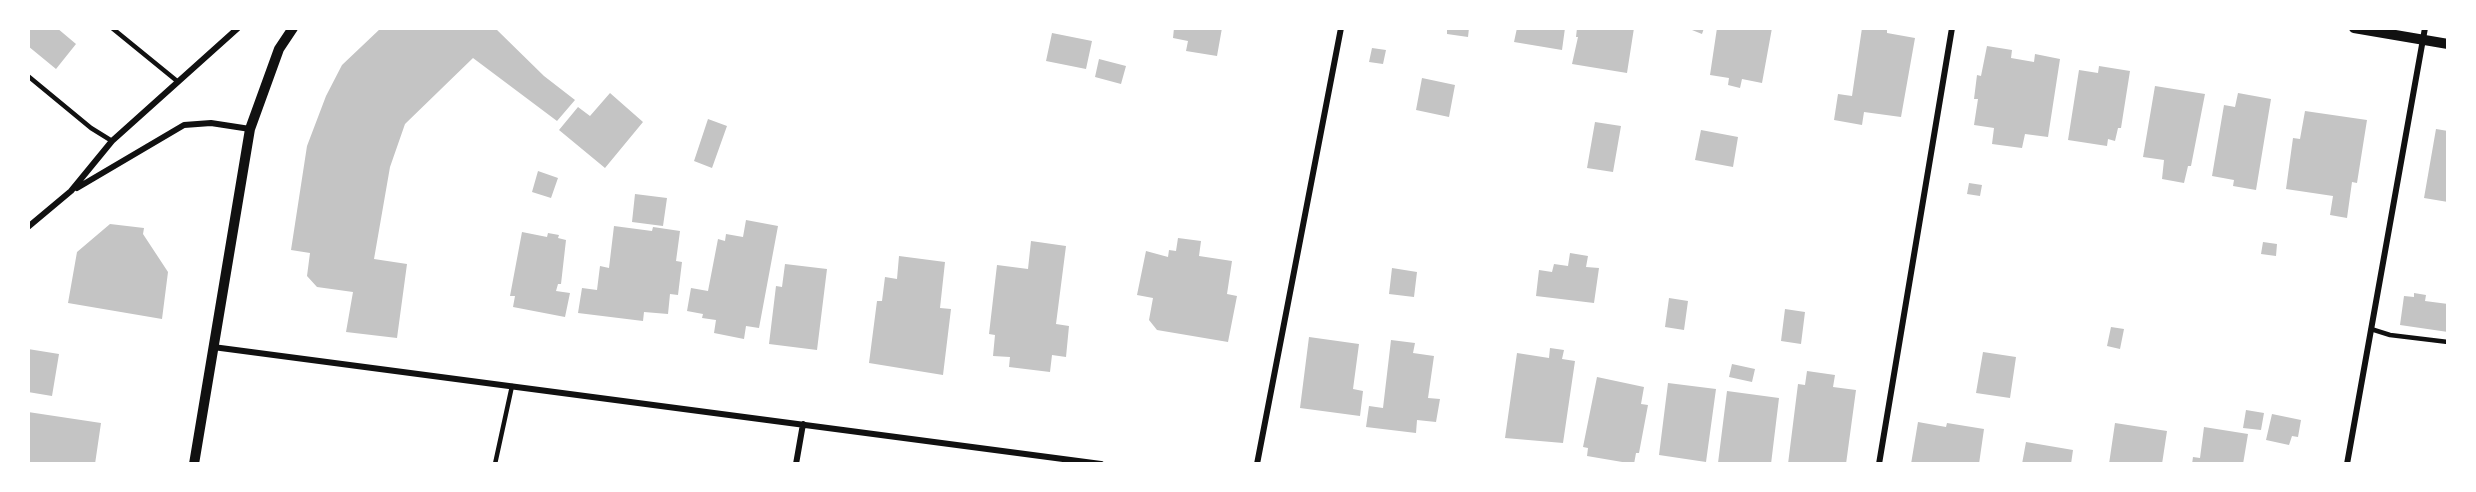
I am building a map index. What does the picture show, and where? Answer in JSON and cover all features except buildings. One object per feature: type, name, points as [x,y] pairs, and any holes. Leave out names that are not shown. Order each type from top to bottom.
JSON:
[{"type":"street","points":[[194,464],[250,129],[279,49],[293,28]]},
{"type":"street","points":[[1257,464],[1341,28]]},
{"type":"street","points":[[1879,464],[1952,28]]},
{"type":"street","points":[[2354,28],[2448,44]]},
{"type":"street","points":[[2347,464],[2425,28]]},
{"type":"street","points":[[71,191],[112,141],[237,29]]},
{"type":"street","points":[[28,227],[71,191],[184,125],[211,123],[250,129]]},
{"type":"street","points":[[213,347],[1101,464]]},
{"type":"street","points":[[796,464],[803,424]]},
{"type":"lane","points":[[112,28],[177,81]]},
{"type":"lane","points":[[28,76],[91,129],[112,141]]},
{"type":"lane","points":[[2371,329],[2390,335],[2448,342]]},
{"type":"lane","points":[[495,464],[512,386]]}]
